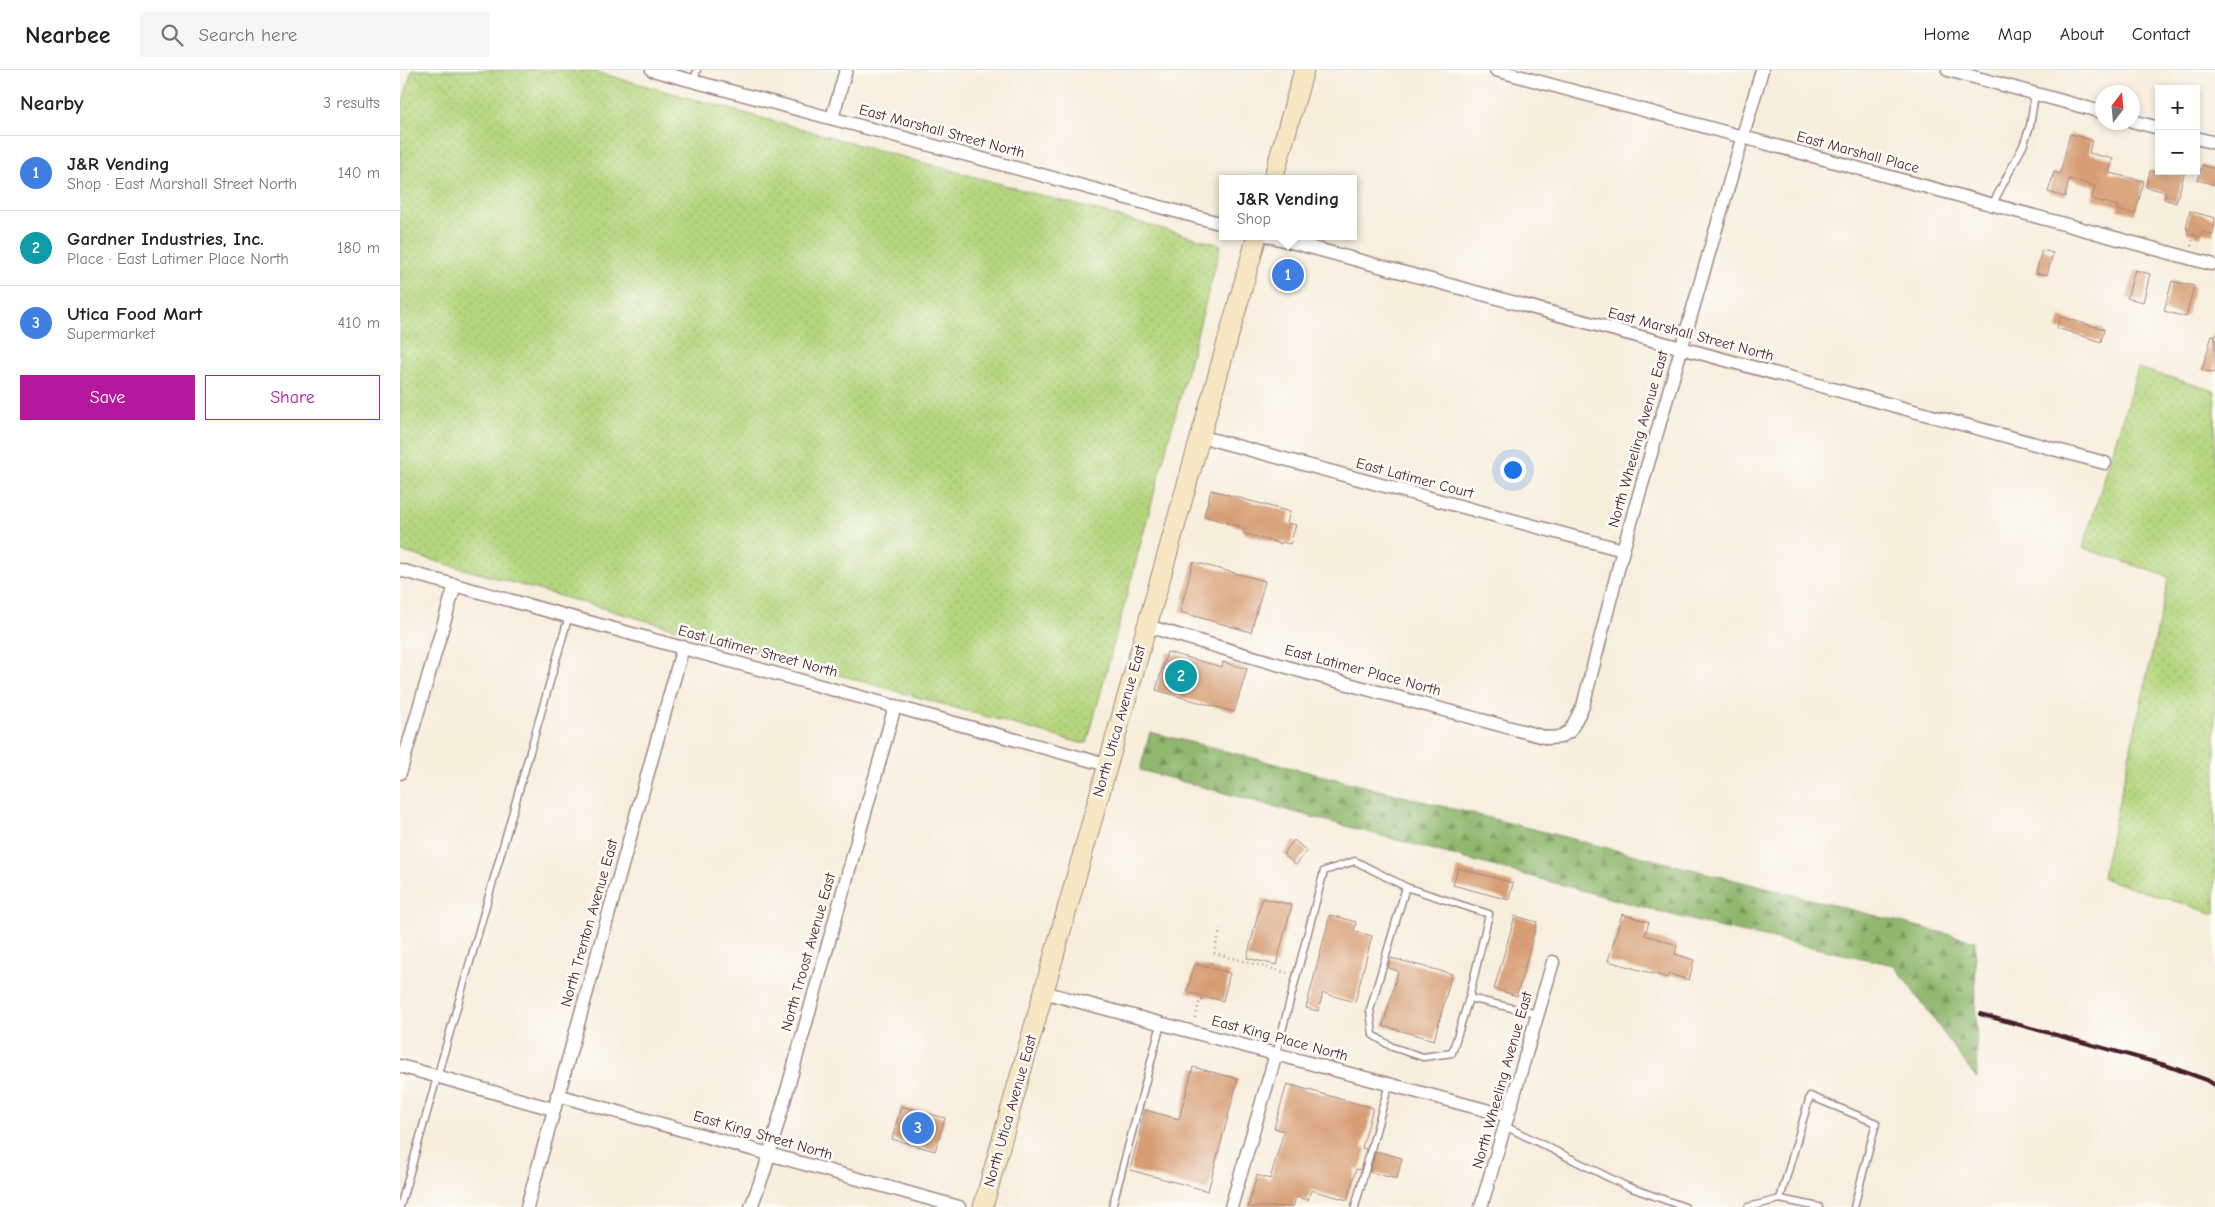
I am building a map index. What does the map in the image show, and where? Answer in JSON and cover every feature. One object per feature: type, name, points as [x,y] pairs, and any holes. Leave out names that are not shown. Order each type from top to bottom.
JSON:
[{"type":"main road","points":[[1274,175],[1301,71]]},
{"type":"main road","name":"North Utica Avenue East","points":[[983,1207],[1256,240]]},
{"type":"street","name":"East Marshall Street North","points":[[652,70],[696,76],[832,118],[1219,223]]},
{"type":"street","points":[[832,118],[846,70]]},
{"type":"street","name":"East Marshall Place","points":[[1496,70],[2211,264]]},
{"type":"street","name":"North Wheeling Avenue East","points":[[1570,731],[1583,706],[1623,550],[1741,137],[1762,70]]},
{"type":"street","points":[[1948,70],[2095,110]]},
{"type":"street","points":[[2140,123],[2155,127]]},
{"type":"street","points":[[2200,139],[2215,143]]},
{"type":"street","name":"East Marshall Street North","points":[[1284,240],[2105,463]]},
{"type":"street","name":"East Latimer Court","points":[[1199,436],[1623,550]]},
{"type":"street","name":"East Latimer Street North","points":[[400,570],[1107,765]]},
{"type":"street","points":[[400,773],[455,585]]},
{"type":"street","name":"East Latimer Place North","points":[[1147,626],[1304,672],[1548,738],[1560,737],[1570,731]]},
{"type":"street","name":"North Trenton Avenue East","points":[[526,1207],[683,647]]},
{"type":"street","name":"North Troost Avenue East","points":[[751,1207],[769,1153],[896,706]]},
{"type":"street","name":"North Wheeling Avenue East","points":[[1482,1207],[1553,962]]},
{"type":"street","name":"East King Place North","points":[[1043,992],[1389,1084],[1506,1121]]},
{"type":"street","points":[[1231,1207],[1276,1054]]},
{"type":"street","points":[[400,1066],[553,1109]]},
{"type":"street","name":"East King Street North","points":[[557,1096],[959,1207]]},
{"type":"lane","points":[[1992,205],[2023,146],[2030,126],[2035,94]]},
{"type":"lane","points":[[400,1207],[569,616]]},
{"type":"lane","points":[[1276,1054],[1324,871],[1355,861],[1406,887],[1489,914],[1469,998],[1452,1053],[1424,1057],[1392,1047],[1374,1035],[1370,1010],[1406,887]]},
{"type":"lane","points":[[1469,998],[1538,1014]]},
{"type":"lane","points":[[1112,1207],[1161,1024]]},
{"type":"lane","points":[[1355,1207],[1389,1084]]},
{"type":"lane","points":[[1780,1198],[1810,1096],[1876,1123],[1854,1207]]},
{"type":"lane","points":[[1506,1121],[1626,1186],[1685,1207]]},
{"type":"lane","points":[[1748,1207],[1780,1198],[1818,1207]]},
{"type":"path","points":[[1215,949],[1221,928]]},
{"type":"path","points":[[1214,953],[1296,975]]},
{"type":"path","points":[[1210,968],[1212,961]]},
{"type":"path","points":[[1194,1021],[1203,996]]},
{"type":"green space","points":[[412,70],[589,70],[1221,245],[1087,743],[1080,743],[400,551],[400,112]]},
{"type":"green space","points":[[2138,368],[2215,391],[2215,914],[2102,878],[2169,577],[2083,548]]},
{"type":"green space","points":[[1150,732],[1975,941],[1977,1079],[1894,965],[1709,925],[1140,770]]},
{"type":"building","points":[[2070,134],[2092,140],[2089,153],[2113,159],[2109,173],[2144,181],[2135,214],[2117,210],[2118,206],[2092,199],[2095,186],[2069,179],[2065,197],[2048,192],[2054,172],[2060,174]]},
{"type":"building","points":[[2202,165],[2215,169],[2215,185],[2198,180]]},
{"type":"building","points":[[2150,171],[2155,171],[2155,175],[2184,175],[2176,203],[2164,199],[2166,192],[2146,187]]},
{"type":"building","points":[[2190,211],[2215,218],[2213,235],[2202,232],[2201,237],[2187,233],[2188,229],[2186,228]]},
{"type":"building","points":[[2042,250],[2053,253],[2047,275],[2036,273]]},
{"type":"building","points":[[2135,270],[2150,274],[2143,302],[2127,298]]},
{"type":"building","points":[[2172,281],[2194,286],[2186,317],[2164,311]]},
{"type":"building","points":[[2060,317],[2104,329],[2101,342],[2057,328]]},
{"type":"building","points":[[2212,335],[2215,335],[2215,373],[2202,370]]},
{"type":"building","points":[[1211,490],[1290,512],[1287,523],[1296,525],[1290,544],[1282,542],[1281,544],[1243,533],[1244,528],[1204,516]]},
{"type":"building","points":[[1193,562],[1265,581],[1251,632],[1180,612]]},
{"type":"building","points":[[1167,652],[1222,667],[1223,662],[1247,669],[1234,712],[1156,690]]},
{"type":"building","points":[[1294,840],[1307,851],[1296,865],[1283,854]]},
{"type":"building","points":[[1458,868],[1513,883],[1509,900],[1453,885]]},
{"type":"building","points":[[1262,898],[1292,905],[1276,965],[1247,958]]},
{"type":"building","points":[[1622,914],[1649,922],[1645,935],[1677,945],[1675,954],[1694,960],[1689,980],[1669,974],[1668,978],[1608,961]]},
{"type":"building","points":[[1330,915],[1356,922],[1354,931],[1372,936],[1355,1002],[1323,993],[1318,1011],[1306,1008]]},
{"type":"building","points":[[1515,916],[1537,922],[1517,996],[1494,989]]},
{"type":"building","points":[[1391,958],[1452,974],[1434,1040],[1383,1026],[1398,971],[1388,968]]},
{"type":"building","points":[[1195,964],[1230,973],[1223,1001],[1187,992]]},
{"type":"building","points":[[1193,1067],[1238,1079],[1208,1191],[1130,1170],[1145,1110],[1179,1119]]},
{"type":"building","points":[[1287,1084],[1373,1108],[1362,1148],[1366,1149],[1360,1170],[1356,1169],[1347,1200],[1311,1190],[1308,1200],[1296,1197],[1293,1207],[1248,1207],[1257,1175],[1270,1179],[1284,1131],[1274,1128]]},
{"type":"building","points":[[901,1106],[945,1118],[935,1151],[892,1139]]},
{"type":"building","points":[[1376,1151],[1402,1158],[1397,1179],[1370,1172]]},
{"type":"railway","points":[[1980,1014],[2165,1065],[2207,1080],[2215,1085]]},
{"type":"place","name":"J&R Vending","points":[[1288,275]]},
{"type":"place","name":"Gardner Industries, Inc.","points":[[1181,676]]},
{"type":"place","name":"Utica Food Mart","points":[[918,1128]]}]
